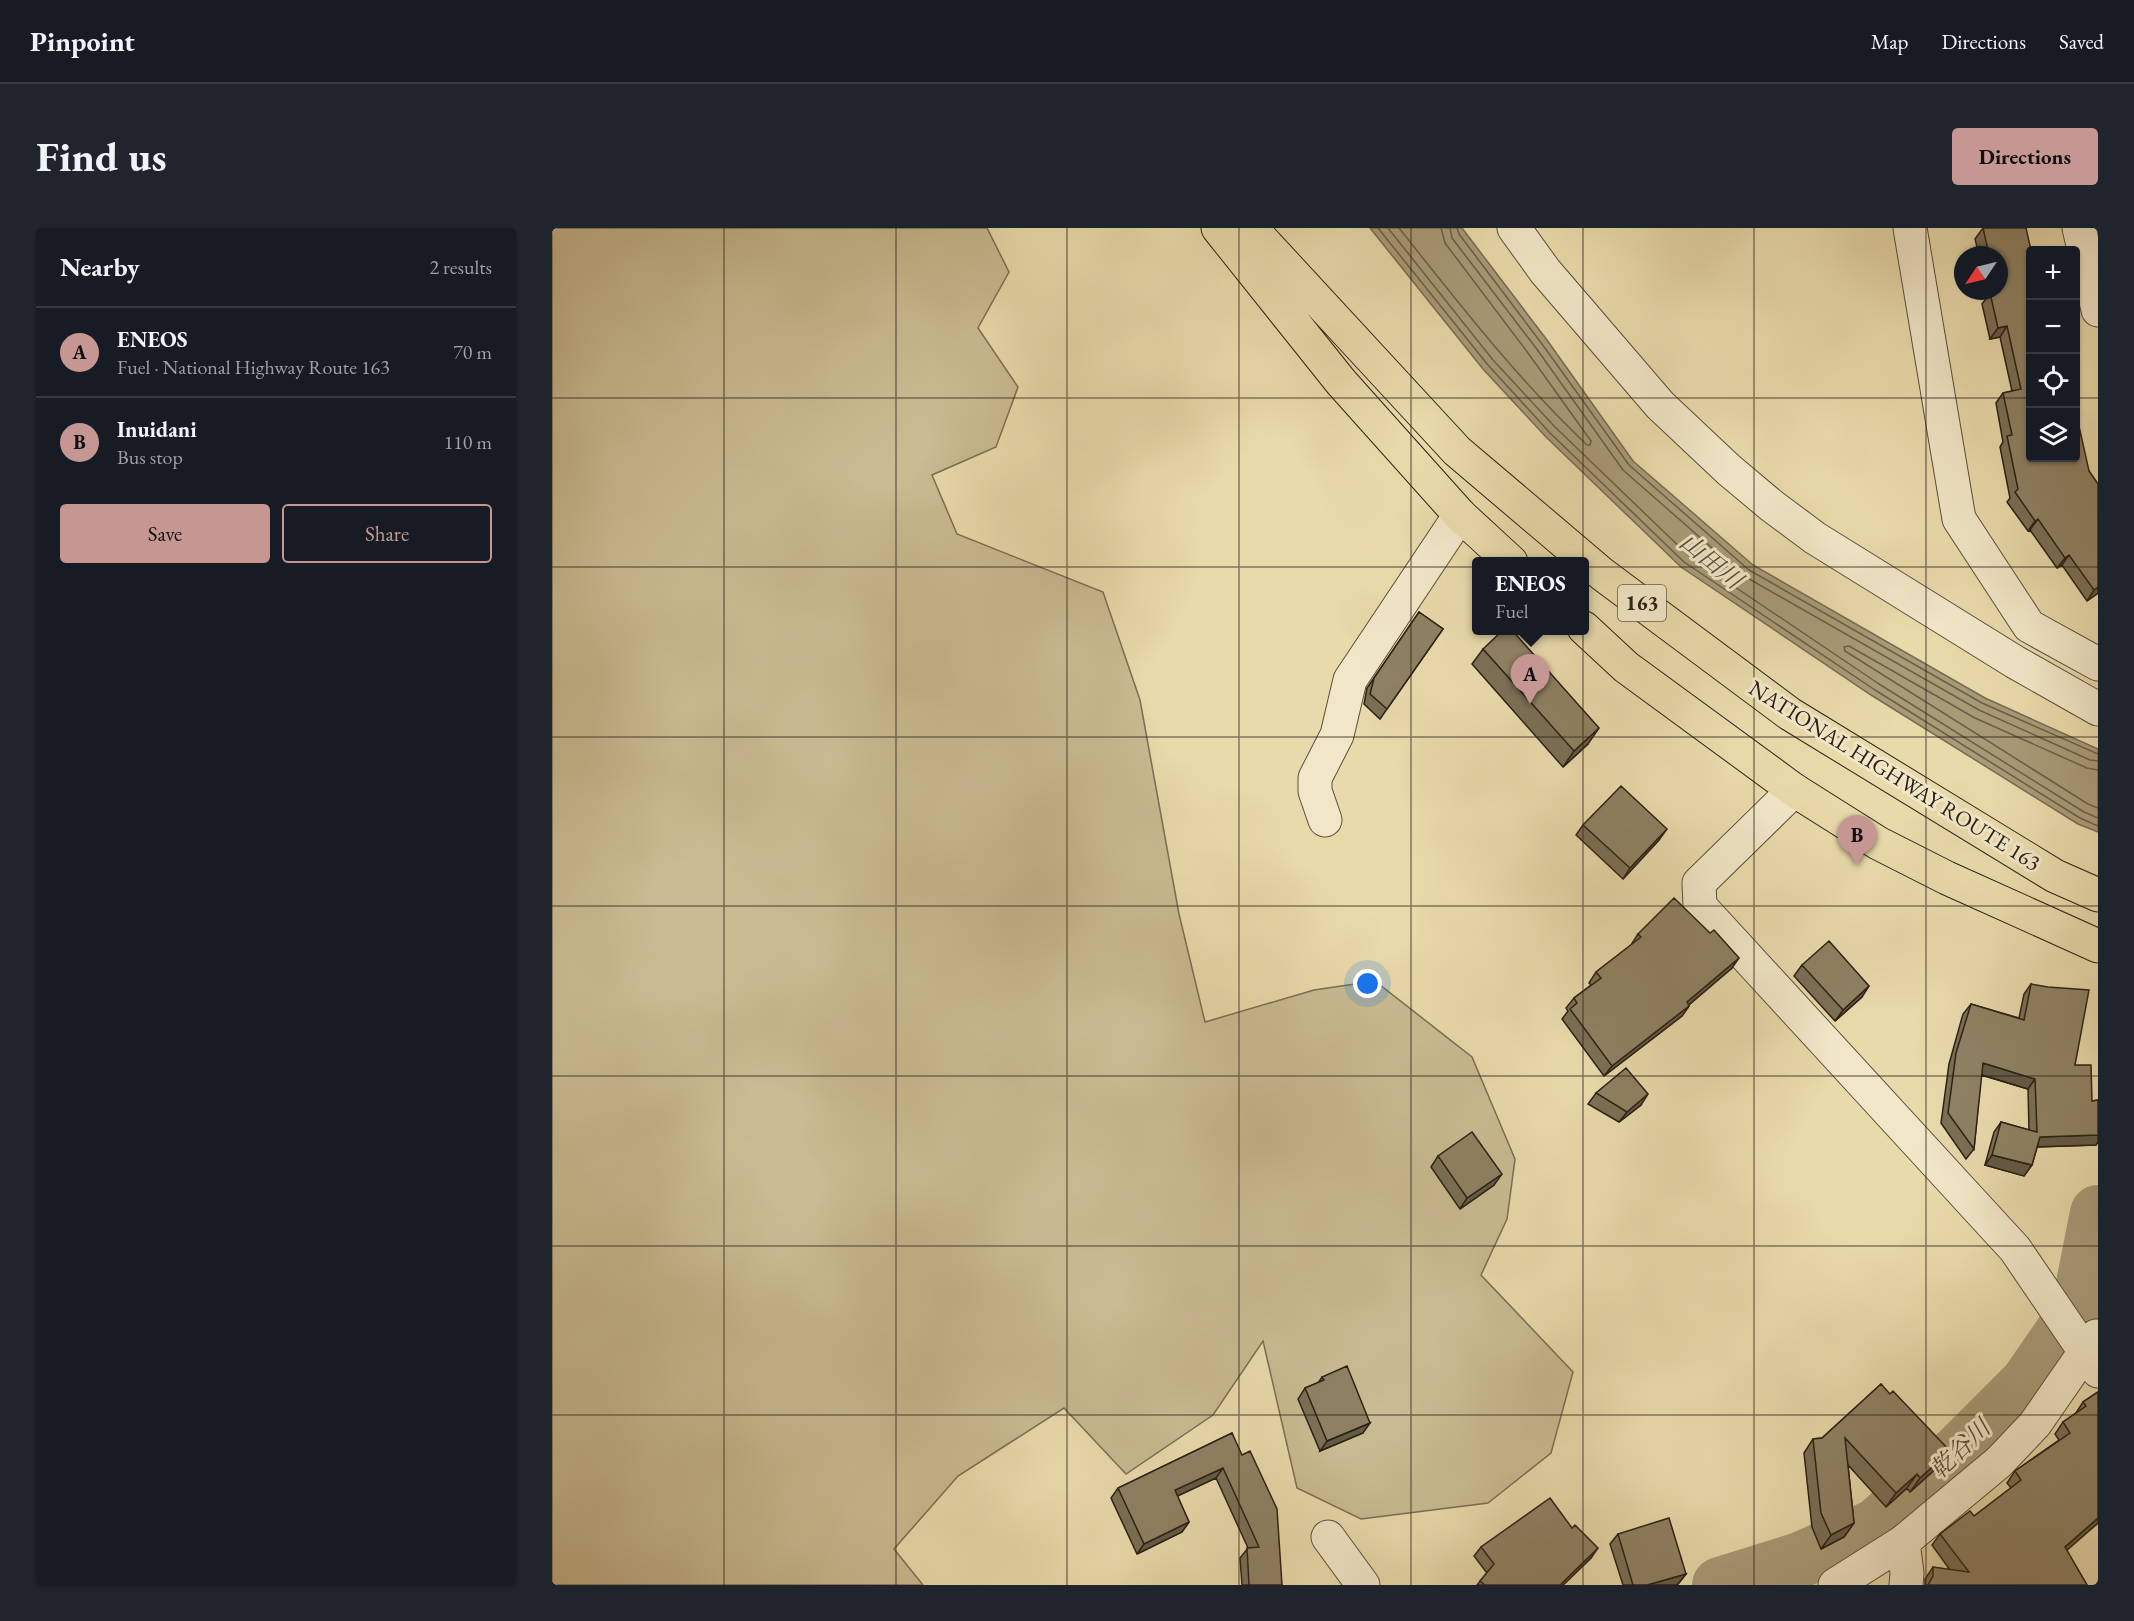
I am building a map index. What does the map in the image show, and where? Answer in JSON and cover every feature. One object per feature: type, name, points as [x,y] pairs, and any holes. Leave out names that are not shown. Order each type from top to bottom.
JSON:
[{"type":"highway","points":[[1218,228],[1341,382],[1460,515],[1507,557]]},
{"type":"highway","name":"NATIONAL HIGHWAY ROUTE 163","points":[[1251,228],[1457,451],[1582,557]]},
{"type":"highway","name":"NATIONAL HIGHWAY ROUTE 163","points":[[1589,563],[1790,714],[2055,876],[2098,895]]},
{"type":"highway","name":"163","points":[[1589,633],[1626,666],[1794,790],[1878,843],[1947,878],[2098,946]]},
{"type":"street","points":[[1514,228],[1545,271],[1659,405],[1729,470],[1772,506],[1815,538],[2015,662],[2078,700],[2098,709]]},
{"type":"street","points":[[1910,228],[1959,519],[2029,626],[2098,664]]},
{"type":"street","points":[[2084,231],[2098,310]]},
{"type":"street","points":[[1325,820],[1315,791],[1315,778],[1337,735],[1350,680],[1460,515]]},
{"type":"street","points":[[1794,790],[1699,883],[1700,906],[2014,1249],[2094,1352],[2035,1424],[1999,1462],[1903,1542],[1835,1585]]},
{"type":"street","points":[[1328,1537],[1364,1585]]},
{"type":"street","points":[[1903,1542],[1907,1573],[1906,1585]]},
{"type":"shaded area","points":[[552,228],[987,228],[1009,272],[978,328],[1018,387],[996,447],[932,475],[957,534],[1103,592],[1140,700],[1179,914],[1205,1022],[1314,990],[1375,981],[1472,1057],[1515,1159],[1507,1219],[1481,1275],[1573,1372],[1551,1453],[1488,1503],[1361,1519],[1297,1488],[1263,1341],[1213,1415],[1126,1474],[1064,1408],[958,1476],[894,1549],[923,1585],[552,1585]]},
{"type":"water","name":"山田川","points":[[1370,228],[1462,228],[1547,340],[1633,461],[1753,565],[1985,698],[2098,749],[2098,832],[2078,824],[1871,695],[1681,567],[1546,437],[1483,369]]},
{"type":"building","points":[[1983,228],[2026,228],[2030,246],[2026,246],[2026,462],[2080,462],[2080,431],[2089,471],[2098,484],[2098,587],[2094,590],[2069,555],[2065,558],[2038,519],[2035,521],[2015,492],[2018,489],[2007,436],[2012,435],[2003,393],[2021,389],[2007,326],[1998,328],[1992,300],[2008,300],[2008,246],[1987,246]]},
{"type":"building","points":[[1419,612],[1443,629],[1387,709],[1370,694],[1374,678]]},
{"type":"building","points":[[1498,635],[1516,635],[1599,728],[1574,751],[1483,649]]},
{"type":"building","points":[[1621,786],[1667,829],[1630,868],[1583,825]]},
{"type":"building","points":[[1674,898],[1710,933],[1714,930],[1739,958],[1687,1002],[1689,1006],[1612,1066],[1570,1009],[1577,1003],[1574,998],[1601,978],[1596,972],[1641,937],[1638,934]]},
{"type":"building","points":[[1829,941],[1869,986],[1843,1010],[1802,965]]},
{"type":"building","points":[[2031,984],[2089,990],[2075,1065],[2091,1065],[2092,1101],[2098,1100],[2098,1135],[2040,1137],[2032,1165],[1992,1155],[2001,1122],[2037,1132],[2035,1079],[1983,1063],[1974,1149],[1948,1113],[1956,1053],[1971,1004],[2024,1020]]},
{"type":"building","points":[[1626,1068],[1648,1094],[1627,1112],[1596,1093]]},
{"type":"building","points":[[1472,1132],[1502,1174],[1467,1198],[1438,1156]]},
{"type":"building","points":[[1347,1366],[1370,1423],[1327,1441],[1305,1388],[1324,1380],[1322,1377]]},
{"type":"building","points":[[1881,1384],[1890,1394],[1893,1391],[1950,1451],[1920,1478],[1917,1474],[1896,1493],[1845,1438],[1854,1523],[1831,1535],[1821,1513],[1813,1439],[1822,1438]]},
{"type":"building","points":[[2098,1392],[2098,1518],[2065,1547],[2087,1585],[1928,1585],[1933,1576],[1933,1567],[1969,1572],[1940,1534],[1970,1511],[1974,1516],[2021,1480],[2015,1471],[2070,1433],[2063,1422],[2086,1406],[2083,1402]]},
{"type":"building","points":[[1232,1433],[1242,1455],[1250,1451],[1277,1509],[1282,1585],[1249,1585],[1247,1548],[1259,1547],[1223,1468],[1175,1490],[1189,1522],[1144,1544],[1118,1488]]},
{"type":"building","points":[[1550,1498],[1572,1528],[1575,1525],[1598,1548],[1560,1585],[1485,1585],[1480,1581],[1494,1564],[1481,1547]]},
{"type":"building","points":[[1669,1518],[1686,1574],[1647,1585],[1633,1585],[1618,1534]]},
{"type":"waterway","name":"乾谷川","points":[[1720,1585],[1800,1560],[1877,1526],[1959,1452],[2028,1383],[2079,1309],[2098,1213]]},
{"type":"place","name":"ENEOS","points":[[1530,704]]},
{"type":"place","name":"Inuidani","points":[[1857,865]]}]
